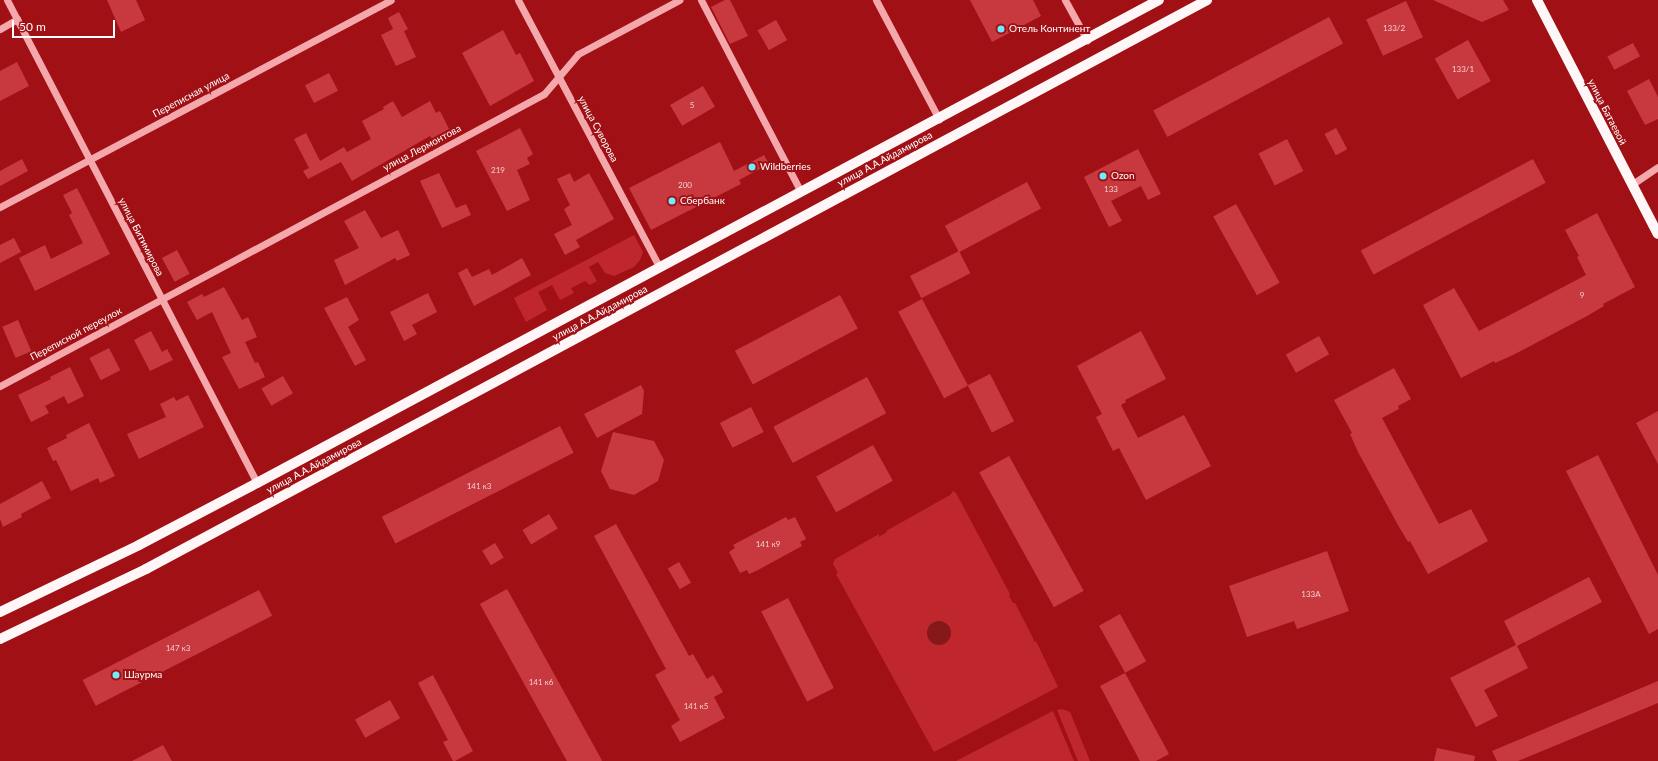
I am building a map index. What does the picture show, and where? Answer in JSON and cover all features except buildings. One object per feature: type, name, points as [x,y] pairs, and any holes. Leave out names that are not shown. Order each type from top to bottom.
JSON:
[{"type":"main road","name":"улица А.А.Айдамирова","points":[[0,612],[139,545],[257,483],[1160,0]]},
{"type":"main road","name":"улица А.А.Айдамирова","points":[[0,639],[160,562],[1207,0]]},
{"type":"main road","name":"улица Батаевой","points":[[1537,0],[1631,185],[1658,234]]},
{"type":"street","name":"улица Битимирова","points":[[7,0],[257,483]]},
{"type":"street","name":"Переписная улица","points":[[0,207],[391,0]]},
{"type":"street","name":"улица Суворова","points":[[518,0],[660,268]]},
{"type":"street","name":"улица Лермонтова","points":[[162,300],[544,94],[578,54],[679,0]]},
{"type":"street","points":[[701,0],[802,192]]},
{"type":"street","points":[[876,0],[939,119]]},
{"type":"street","points":[[1065,0],[1087,40]]},
{"type":"street","points":[[0,29],[17,19]]},
{"type":"street","points":[[1631,185],[1658,167]]},
{"type":"street","name":"Переписной переулок","points":[[0,386],[162,300]]},
{"type":"shaded area","points":[[634,235],[643,252],[640,260],[634,267],[614,276],[605,273],[598,262],[589,267],[597,281],[590,285],[585,281],[571,288],[574,293],[560,300],[552,285],[538,292],[547,310],[526,322],[514,298]]},
{"type":"shaded area","points":[[953,491],[956,493],[1010,594],[1009,596],[1013,603],[1015,603],[1034,642],[1036,641],[1058,687],[934,752],[836,574],[838,573],[833,564],[835,559],[879,534],[879,537],[887,532],[886,531],[950,495]]},
{"type":"shaded area","points":[[939,621],[948,624],[951,633],[948,642],[939,645],[930,642],[927,633],[930,624]]},
{"type":"shaded area","points":[[1062,709],[1070,712],[1090,761],[1078,761],[1057,710]]},
{"type":"shaded area","points":[[1053,711],[1074,761],[956,761]]},
{"type":"place","name":"Отель Континент","points":[[1001,29]]},
{"type":"place","name":"Wildberries","points":[[752,167]]},
{"type":"place","name":"Ozon","points":[[1103,176]]},
{"type":"place","name":"Сбербанк","points":[[672,201]]},
{"type":"place","name":"Шаурма","points":[[116,675]]}]
